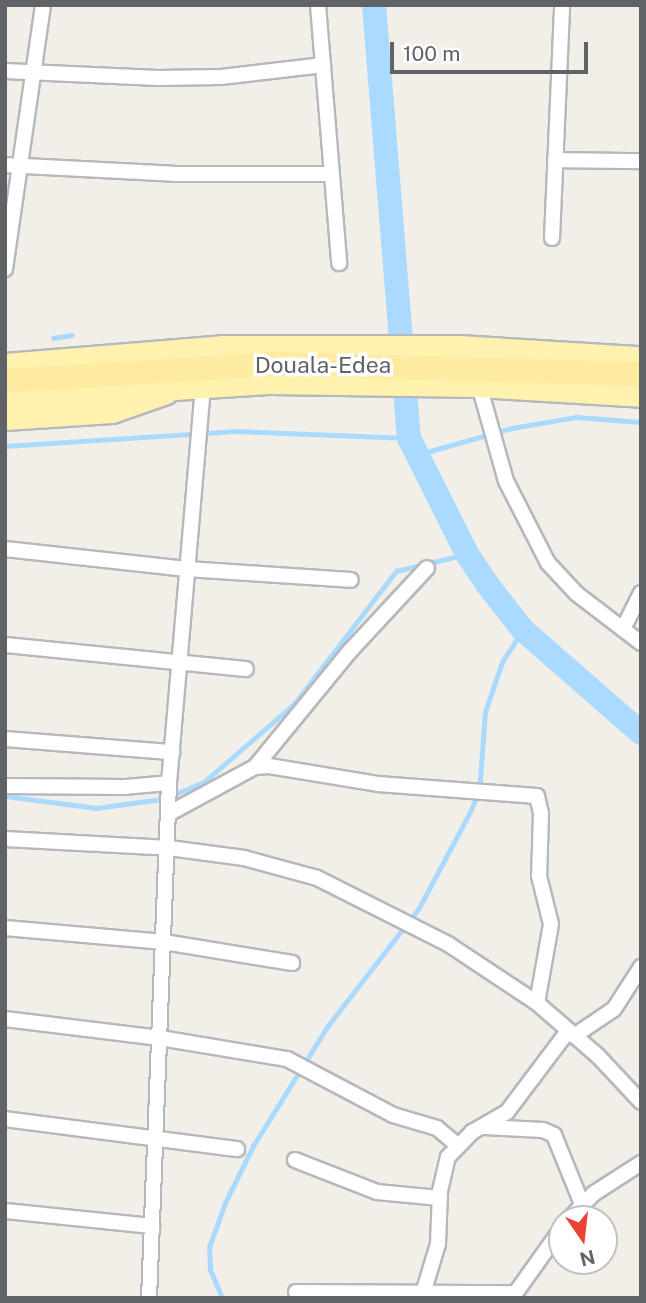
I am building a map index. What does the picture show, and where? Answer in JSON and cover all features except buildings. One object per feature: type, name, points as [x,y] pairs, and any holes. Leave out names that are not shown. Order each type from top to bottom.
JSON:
[{"type":"highway","name":"Douala-Edea","points":[[5,381],[214,365],[349,365],[464,371],[641,374]]},
{"type":"main road","points":[[5,365],[222,347],[349,365]]},
{"type":"main road","points":[[464,371],[641,358]]},
{"type":"main road","points":[[5,399],[194,384],[349,365]]},
{"type":"main road","points":[[464,371],[641,395]]},
{"type":"main road","points":[[5,418],[112,411],[194,384]]},
{"type":"street","points":[[5,269],[13,165],[36,72],[43,5]]},
{"type":"street","points":[[317,5],[339,263]]},
{"type":"street","points":[[552,238],[562,5]]},
{"type":"street","points":[[5,71],[208,77],[323,65]]},
{"type":"street","points":[[555,160],[641,160]]},
{"type":"street","points":[[13,165],[174,174],[330,174]]},
{"type":"street","points":[[464,371],[506,481],[548,563],[563,582],[641,643]]},
{"type":"street","points":[[149,1298],[169,848],[169,783],[187,569],[194,384]]},
{"type":"street","points":[[5,549],[187,569],[351,580]]},
{"type":"street","points":[[168,814],[255,767],[350,651],[427,568]]},
{"type":"street","points":[[622,629],[641,593]]},
{"type":"street","points":[[5,645],[246,669]]},
{"type":"street","points":[[5,738],[172,752]]},
{"type":"street","points":[[255,767],[478,793],[537,796],[541,800],[539,876],[551,924],[537,1003]]},
{"type":"street","points":[[5,786],[125,787],[169,783]]},
{"type":"street","points":[[5,839],[169,848],[255,860],[317,878],[448,944],[537,1003],[641,1102]]},
{"type":"street","points":[[5,928],[164,942],[292,963]]},
{"type":"street","points":[[424,1290],[438,1244],[440,1198],[448,1157],[456,1144],[507,1112],[528,1091],[571,1034],[614,1009],[641,967]]},
{"type":"street","points":[[5,1019],[160,1038],[299,1063],[393,1115],[437,1128],[456,1144]]},
{"type":"street","points":[[5,1119],[237,1149]]},
{"type":"street","points":[[483,1127],[544,1130],[554,1135],[582,1204],[641,1163]]},
{"type":"street","points":[[295,1160],[377,1192],[440,1198]]},
{"type":"street","points":[[5,1211],[152,1226]]},
{"type":"street","points":[[296,1292],[424,1290],[512,1295],[548,1247]]},
{"type":"waterway","points":[[374,5],[409,438],[467,554],[523,630],[641,733]]},
{"type":"waterway","points":[[53,338],[72,335]]},
{"type":"waterway","points":[[416,455],[512,428],[576,417],[641,422]]},
{"type":"waterway","points":[[5,446],[235,431],[409,438]]},
{"type":"waterway","points":[[5,796],[96,808],[163,799],[204,782],[294,704],[396,571],[467,554]]},
{"type":"waterway","points":[[222,1298],[210,1270],[209,1247],[225,1203],[253,1146],[327,1027],[419,908],[470,812],[479,792],[485,712],[502,662],[523,630]]}]
